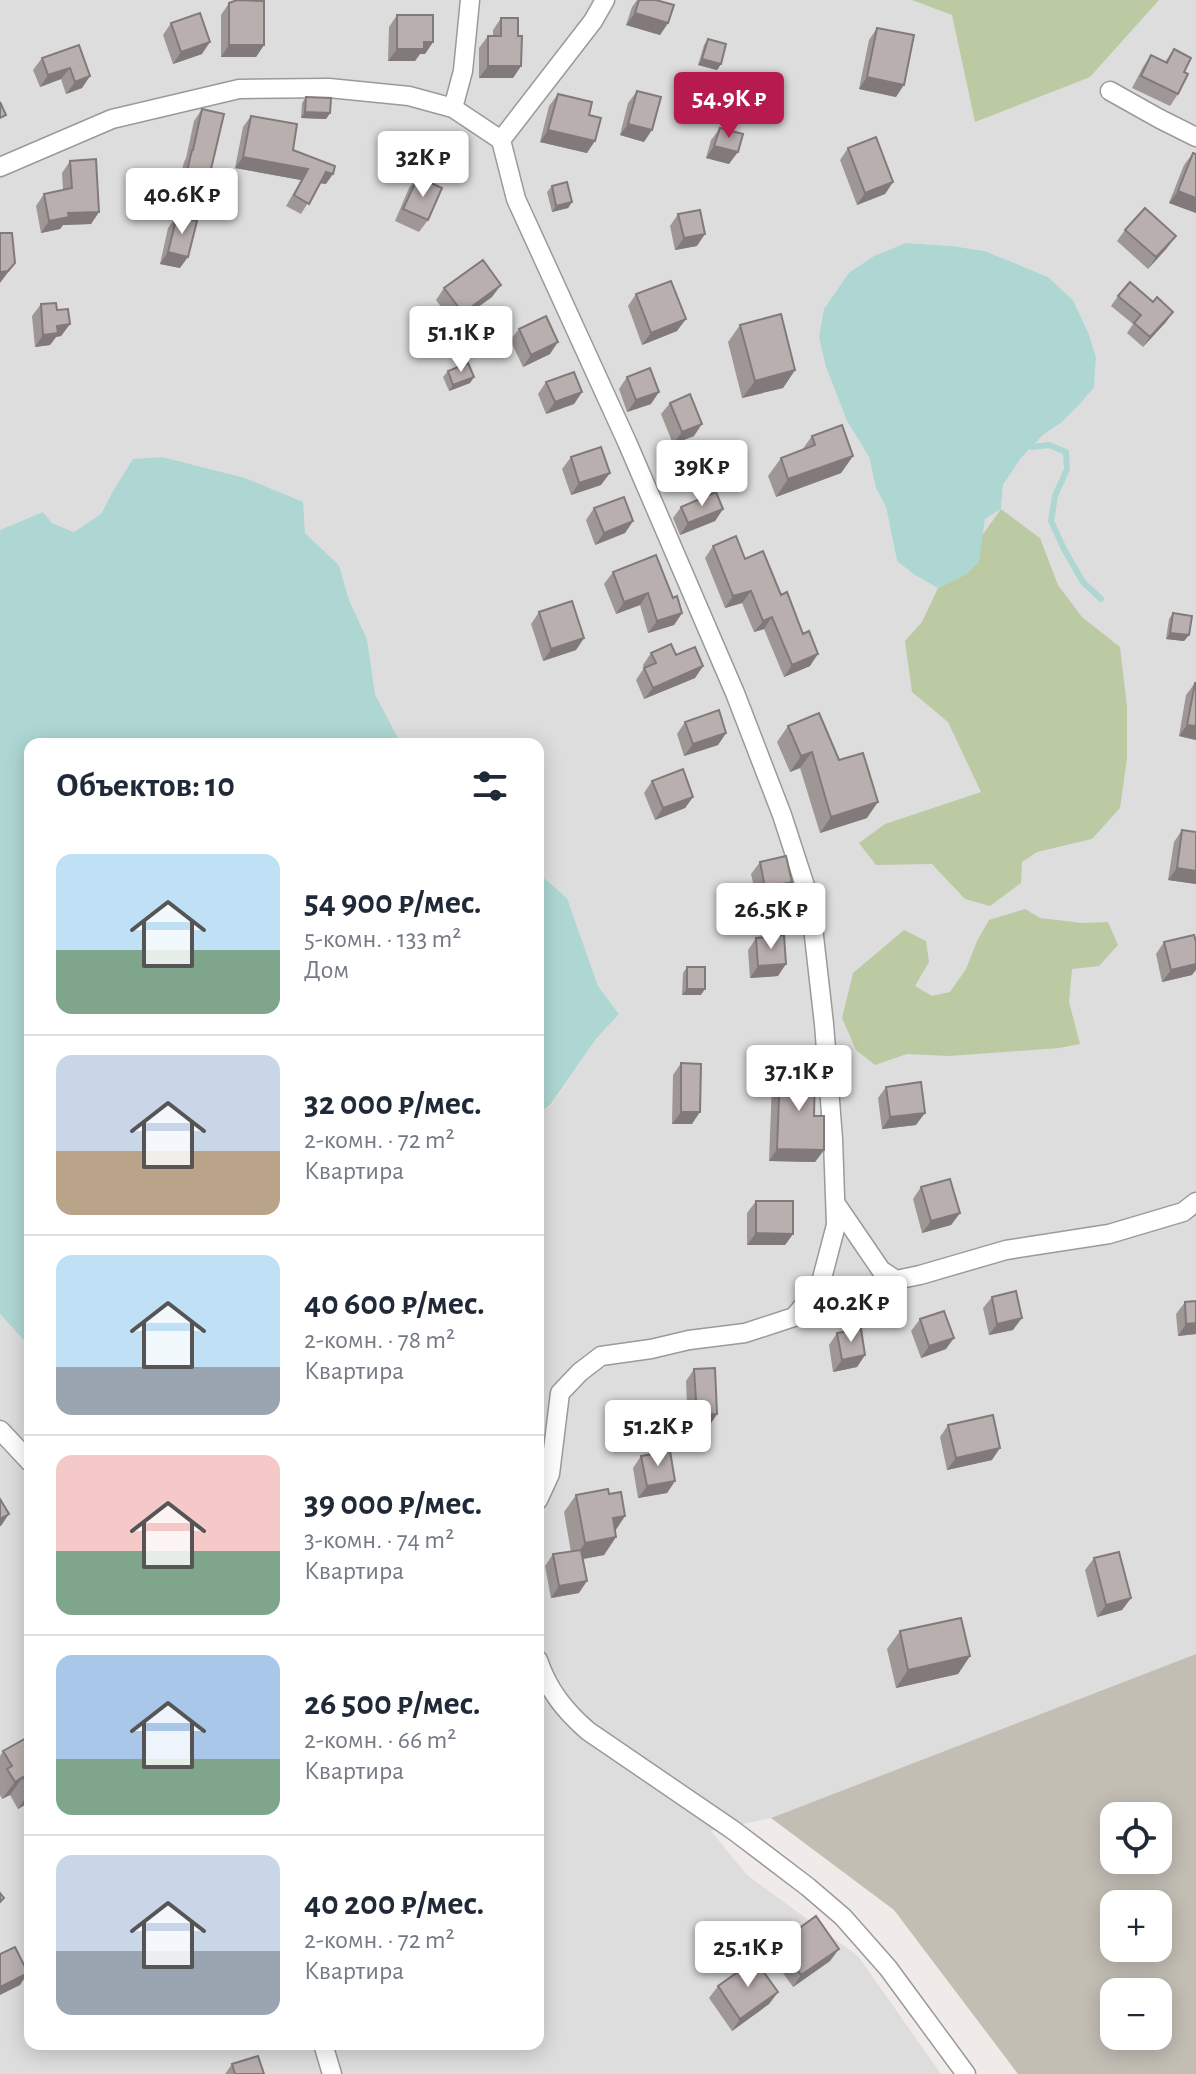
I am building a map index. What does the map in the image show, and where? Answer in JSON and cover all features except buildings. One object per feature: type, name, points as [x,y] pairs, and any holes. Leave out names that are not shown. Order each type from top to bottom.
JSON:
[{"type":"street","points":[[453,108],[463,71],[470,0]]},
{"type":"street","points":[[501,140],[541,91],[605,0]]},
{"type":"street","points":[[0,167],[112,119],[239,89],[329,88],[409,96],[453,108],[501,140],[516,199],[627,442],[735,693],[782,815],[810,901],[824,1024],[836,1225],[820,1286],[794,1317]]},
{"type":"street","points":[[1110,91],[1196,137]]},
{"type":"street","points":[[544,1487],[550,1474],[560,1393],[601,1356],[745,1333],[839,1306],[896,1280],[1006,1250],[1109,1234],[1183,1212],[1196,1202]]},
{"type":"street","points":[[835,1203],[881,1270],[896,1280]]},
{"type":"street","points":[[0,1430],[24,1456]]},
{"type":"street","points":[[544,1673],[555,1697],[570,1716],[588,1731],[733,1830],[843,1917],[888,1968],[966,2074]]},
{"type":"street","points":[[325,2050],[332,2074]]},
{"type":"shaded area","points":[[0,0],[1196,0],[1196,1654],[771,1818],[711,1831],[747,1875],[858,1956],[941,2074],[0,2074],[0,1314],[24,1340],[24,2050],[544,2050],[544,1110],[552,1104],[596,1039],[619,1014],[598,986],[567,898],[544,878],[544,738],[398,738],[375,694],[367,639],[349,600],[339,565],[305,533],[199,468],[162,457],[134,459],[101,514],[74,532],[52,523],[43,513],[0,530]],"holes":[[[906,243],[985,251],[1048,277],[1073,300],[1096,357],[1094,386],[1062,422],[1043,435],[1021,458],[1003,485],[1001,509],[985,519],[981,537],[897,561],[886,507],[876,488],[869,457],[847,421],[826,367]]]},
{"type":"shaded area","points":[[1196,1654],[1196,2074],[1018,2074],[894,1910],[771,1818]]},
{"type":"green space","points":[[912,0],[1159,0],[1090,77],[975,122],[952,15]]},
{"type":"green space","points":[[1001,509],[1040,538],[1058,585],[1082,617],[1120,647],[1127,707],[1127,758],[1120,808],[1092,839],[1037,852],[1022,862],[1021,883],[990,906],[965,899],[932,864],[876,865],[859,843],[885,824],[981,792],[948,722],[912,692],[905,641],[922,622],[938,588],[966,574],[979,561],[981,537]]},
{"type":"green space","points":[[1025,909],[1040,918],[1082,923],[1108,922],[1118,945],[1099,966],[1072,969],[1069,1002],[1080,1044],[949,1056],[907,1054],[875,1065],[856,1050],[842,1018],[853,973],[904,930],[926,941],[929,962],[915,986],[932,996],[950,992],[966,969],[989,920]]},
{"type":"water","points":[[906,243],[985,251],[1048,277],[1073,300],[1096,357],[1094,387],[1062,422],[1043,435],[1021,458],[1003,485],[1001,509],[985,519],[979,561],[966,574],[938,588],[897,561],[886,507],[876,488],[869,457],[847,421],[826,367],[819,337],[824,309],[849,273],[874,256]]},
{"type":"water","points":[[162,457],[245,478],[303,502],[305,533],[339,565],[349,600],[367,639],[375,694],[398,738],[24,738],[24,1340],[0,1314],[0,530],[43,512],[52,523],[74,532],[101,514],[133,459]]},
{"type":"water","points":[[544,878],[567,898],[598,986],[619,1014],[596,1039],[544,1110]]},
{"type":"waterway","points":[[1032,447],[1049,445],[1066,452],[1067,469],[1055,496],[1051,521],[1083,582],[1101,599]]}]
